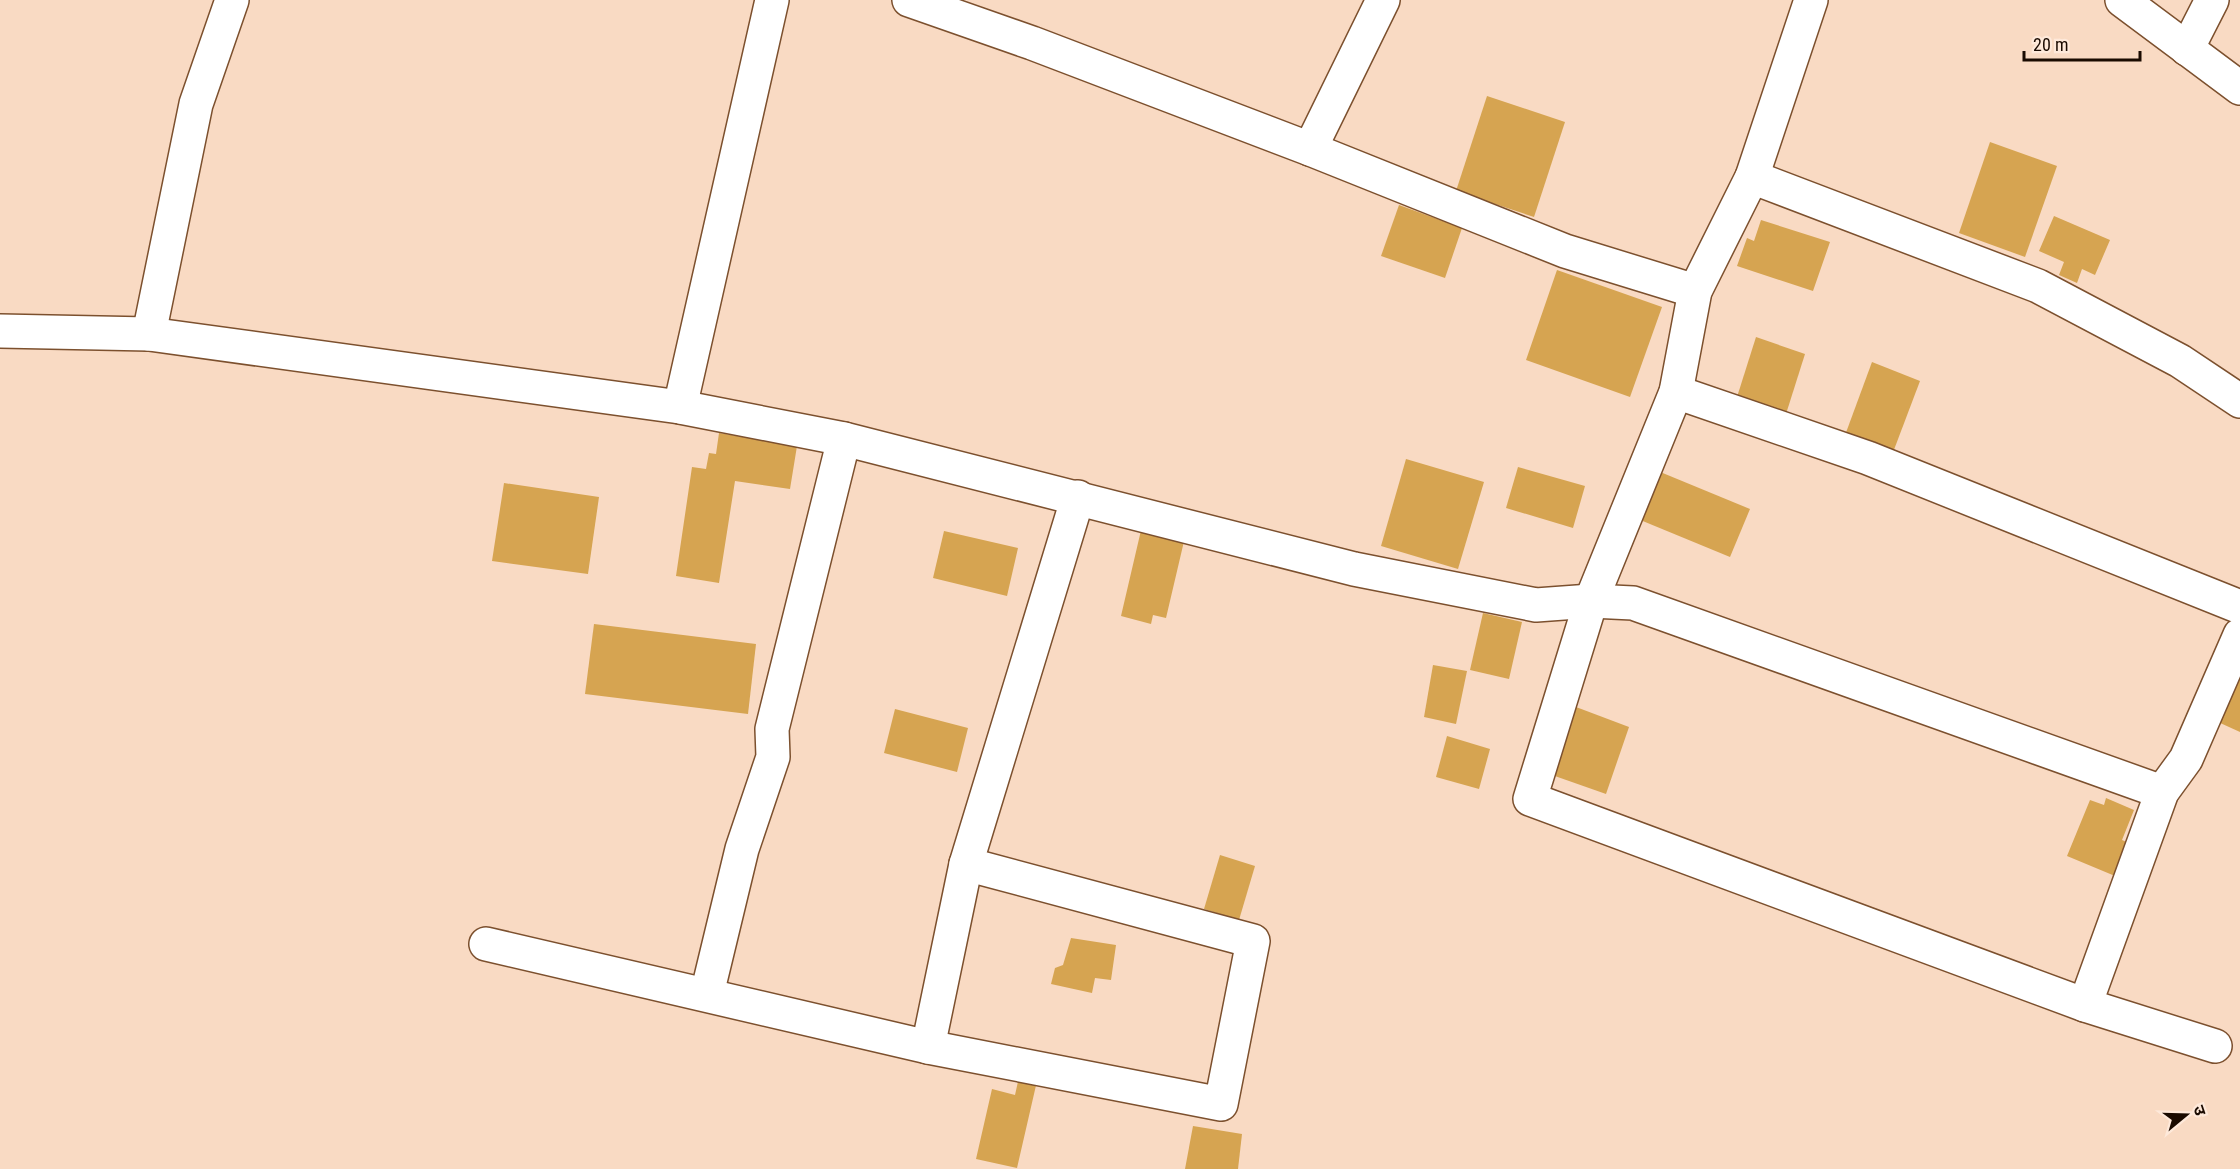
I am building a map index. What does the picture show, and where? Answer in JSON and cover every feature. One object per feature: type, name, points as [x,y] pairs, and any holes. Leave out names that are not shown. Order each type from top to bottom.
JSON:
[{"type":"street","points":[[149,334],[196,104],[232,0]]},
{"type":"street","points":[[680,407],[772,0]]},
{"type":"street","points":[[909,0],[1042,47],[1310,149],[1565,251],[1695,291]]},
{"type":"street","points":[[1310,149],[1383,0]]},
{"type":"street","points":[[1811,0],[1752,177],[1695,291],[1676,392],[1591,601],[1530,799],[2085,1005],[2215,1046]]},
{"type":"street","points":[[2122,0],[2240,88]]},
{"type":"street","points":[[2187,49],[2212,0]]},
{"type":"street","points":[[1752,177],[2038,286],[2180,361],[2240,401]]},
{"type":"street","points":[[0,331],[149,334],[680,407],[844,439],[1354,569],[1536,605],[1591,601],[1633,603],[2162,792]]},
{"type":"street","points":[[1676,392],[1868,458],[2240,607]]},
{"type":"street","points":[[706,994],[742,849],[772,757],[772,729],[844,439]]},
{"type":"street","points":[[928,1047],[966,864],[1078,497]]},
{"type":"street","points":[[2085,1005],[2162,792],[2186,759],[2240,635]]},
{"type":"street","points":[[486,944],[928,1047],[1221,1104],[1254,941],[966,864]]},
{"type":"building","points":[[1487,96],[1565,122],[1534,217],[1456,191]]},
{"type":"building","points":[[1990,142],[2057,166],[2025,257],[1959,233]]},
{"type":"building","points":[[1399,205],[1462,228],[1445,278],[1381,256]]},
{"type":"building","points":[[2054,216],[2110,240],[2095,275],[2082,269],[2077,283],[2059,275],[2064,262],[2039,251]]},
{"type":"building","points":[[1761,220],[1830,242],[1813,291],[1737,266],[1747,238],[1754,241]]},
{"type":"building","points":[[1557,270],[1662,307],[1630,397],[1526,360]]},
{"type":"building","points":[[1756,337],[1805,354],[1786,414],[1737,397]]},
{"type":"building","points":[[1872,362],[1920,381],[1892,455],[1844,438]]},
{"type":"building","points":[[719,433],[797,446],[790,489],[735,481],[719,583],[676,576],[692,467],[706,469],[709,453],[716,454]]},
{"type":"building","points":[[1406,459],[1484,482],[1458,569],[1381,546]]},
{"type":"building","points":[[1518,467],[1585,486],[1573,528],[1506,508]]},
{"type":"building","points":[[1653,469],[1750,509],[1730,557],[1633,517]]},
{"type":"building","points":[[504,483],[599,497],[588,574],[492,561]]},
{"type":"building","points":[[1142,526],[1185,537],[1166,618],[1153,615],[1151,624],[1121,616]]},
{"type":"building","points":[[944,531],[1018,548],[1007,596],[933,578]]},
{"type":"building","points":[[1483,613],[1522,622],[1509,679],[1470,670]]},
{"type":"building","points":[[594,624],[756,644],[748,714],[585,694]]},
{"type":"building","points":[[2240,644],[2240,732],[2207,717]]},
{"type":"building","points":[[1433,665],[1467,671],[1456,724],[1424,717]]},
{"type":"building","points":[[1576,707],[1629,727],[1606,794],[1552,775]]},
{"type":"building","points":[[895,709],[968,728],[957,772],[884,753]]},
{"type":"building","points":[[1447,736],[1490,749],[1479,789],[1436,777]]},
{"type":"building","points":[[2106,798],[2134,810],[2122,840],[2129,843],[2115,876],[2067,856],[2090,800],[2104,805]]},
{"type":"building","points":[[1220,855],[1255,866],[1239,920],[1204,909]]},
{"type":"building","points":[[1071,938],[1116,945],[1111,980],[1095,978],[1092,993],[1051,984],[1055,968],[1063,965]]},
{"type":"building","points":[[1019,1077],[1037,1081],[1017,1168],[976,1159],[992,1089],[1015,1095]]},
{"type":"building","points":[[1193,1126],[1242,1134],[1238,1169],[1185,1169]]}]
